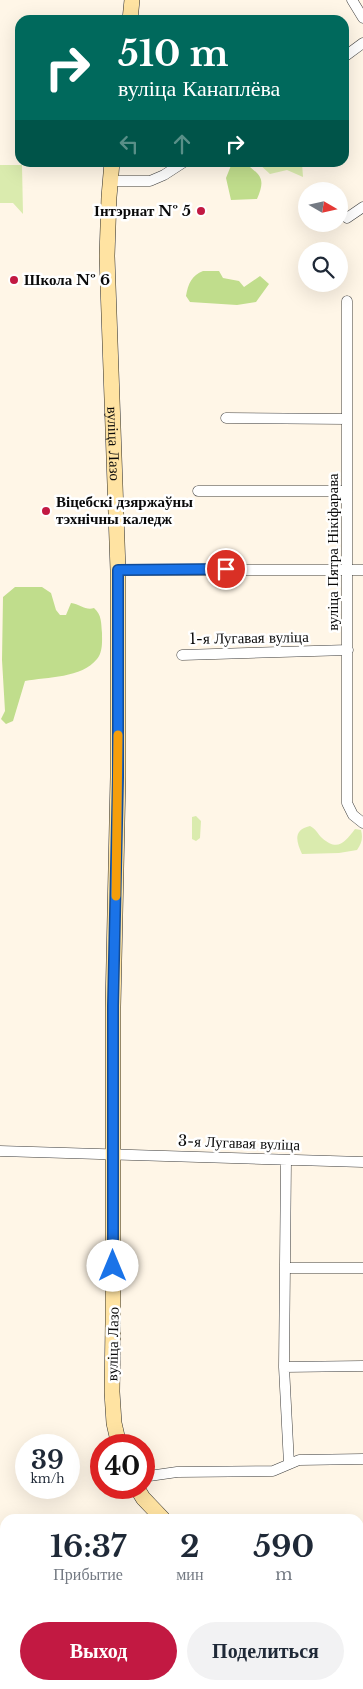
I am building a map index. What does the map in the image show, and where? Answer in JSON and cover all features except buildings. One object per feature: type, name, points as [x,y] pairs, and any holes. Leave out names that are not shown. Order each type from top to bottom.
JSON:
[{"type":"street","points":[[130,15],[132,0]]},
{"type":"street","points":[[352,0],[363,18]]},
{"type":"street","points":[[349,53],[363,43]]},
{"type":"street","name":"вуліца Лазо","points":[[111,167],[107,256],[118,570],[118,777],[113,1006],[112,1405],[117,1434]]},
{"type":"street","points":[[110,181],[150,181],[176,167]]},
{"type":"street","points":[[348,217],[363,208]]},
{"type":"street","name":"вуліца Пятра Нікіфарава","points":[[346,301],[348,490],[347,803],[352,815],[363,823]]},
{"type":"street","points":[[226,418],[347,419]]},
{"type":"street","points":[[198,490],[348,490]]},
{"type":"street","points":[[118,570],[363,570]]},
{"type":"street","name":"1-я Лугавая вуліца","points":[[182,655],[348,650]]},
{"type":"street","name":"3-я Лугавая вуліца","points":[[0,1151],[363,1162]]},
{"type":"street","points":[[286,1160],[284,1367],[289,1464]]},
{"type":"street","points":[[285,1268],[363,1268]]},
{"type":"street","points":[[284,1367],[363,1366]]},
{"type":"street","points":[[155,1475],[177,1472],[273,1471],[299,1460],[363,1459]]},
{"type":"street","points":[[144,1499],[158,1514]]},
{"type":"green space","points":[[0,165],[22,167],[23,214],[13,203],[0,203]]},
{"type":"green space","points":[[230,167],[250,167],[258,175],[261,182],[257,199],[231,200],[226,178]]},
{"type":"green space","points":[[262,167],[302,167],[303,177],[287,170],[270,174]]},
{"type":"green space","points":[[203,271],[219,271],[223,278],[239,281],[244,287],[260,276],[269,284],[256,302],[237,305],[190,302],[186,296],[189,284],[196,275]]},
{"type":"green space","points":[[15,587],[42,587],[51,593],[56,610],[60,615],[66,615],[71,603],[88,609],[94,608],[101,619],[102,643],[97,659],[83,670],[64,676],[25,681],[13,721],[6,724],[1,719],[5,711],[2,660],[3,597]]},
{"type":"green space","points":[[196,816],[201,821],[200,838],[196,841],[192,839],[192,817]]},
{"type":"green space","points":[[310,826],[322,838],[337,845],[348,838],[355,829],[361,830],[361,843],[357,850],[339,853],[302,854],[297,840],[298,833]]},
{"type":"slow traffic","points":[[116,896],[118,735]]},
{"type":"place","name":"Інтэрнат № 5","points":[[201,211]]},
{"type":"place","name":"Школа № 6","points":[[14,280]]},
{"type":"place","name":"Віцебскі дзяржаўны тэхнічны каледж","points":[[46,511]]},
{"type":"route","points":[[113,1266],[113,1006],[118,777],[118,570],[226,569]]}]
